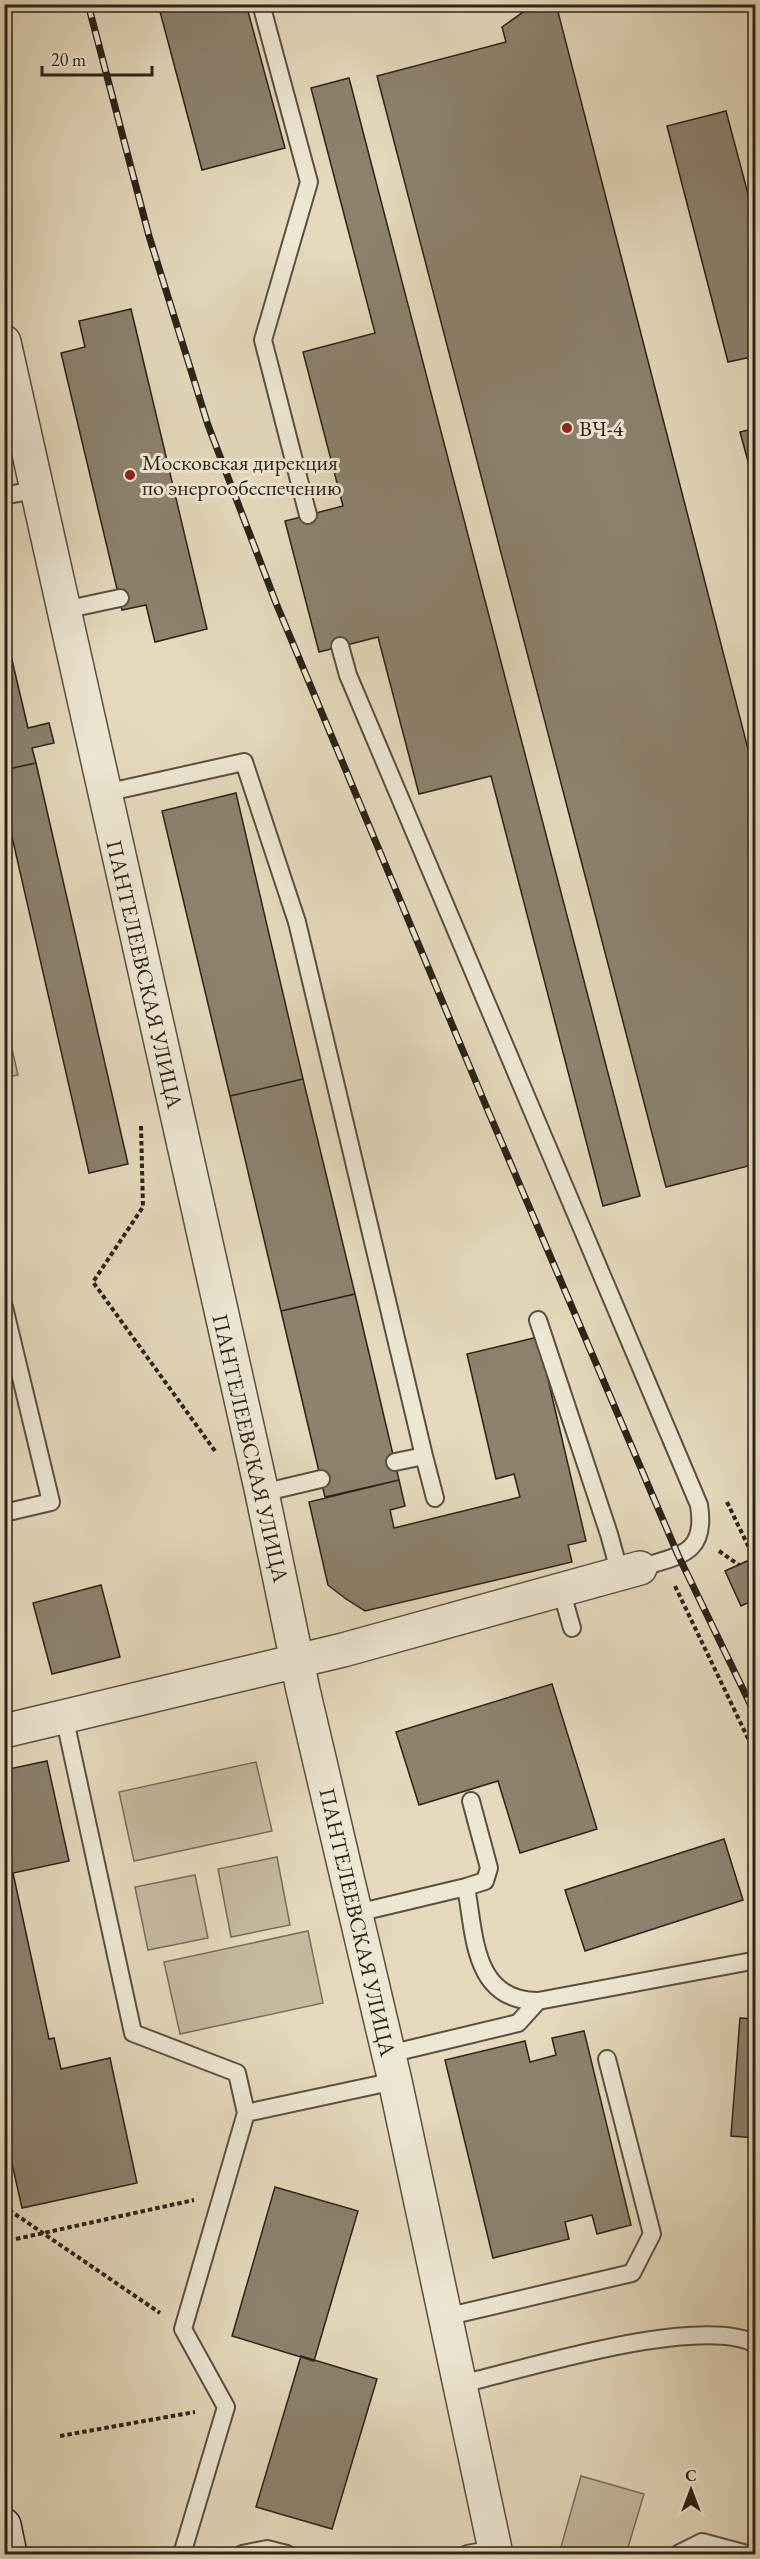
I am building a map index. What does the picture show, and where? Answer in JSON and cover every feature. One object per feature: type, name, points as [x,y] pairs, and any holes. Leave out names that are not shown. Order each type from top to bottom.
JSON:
[{"type":"street","name":"ПАНТЕЛЕЕВСКАЯ УЛИЦА","points":[[4,342],[297,1661],[357,1913],[461,2384],[486,2552]]},
{"type":"street","points":[[4,1731],[297,1661],[641,1568]]},
{"type":"street","points":[[4,2524],[10,2554]]},
{"type":"lane","points":[[261,4],[309,182],[263,340],[308,515]]},
{"type":"lane","points":[[4,496],[37,489]]},
{"type":"lane","points":[[64,610],[120,598]]},
{"type":"lane","points":[[340,646],[348,675],[699,1505],[701,1522],[698,1537],[690,1550],[641,1568],[609,1534],[538,1320]]},
{"type":"lane","points":[[105,793],[244,762],[297,922],[435,1498]]},
{"type":"lane","points":[[4,1307],[51,1502],[4,1513]]},
{"type":"lane","points":[[395,1462],[424,1455]]},
{"type":"lane","points":[[260,1487],[321,1479]]},
{"type":"lane","points":[[561,1590],[572,1628]]},
{"type":"lane","points":[[63,1716],[133,2033],[237,2073],[246,2113],[183,2329],[225,2407],[182,2554]]},
{"type":"lane","points":[[357,1913],[485,1881],[489,1875],[471,1801]]},
{"type":"lane","points":[[466,1887],[479,1958],[485,1973],[494,1986],[522,2001],[538,2001],[752,1961]]},
{"type":"lane","points":[[246,2113],[392,2068],[518,2023],[538,2001]]},
{"type":"lane","points":[[445,2318],[632,2272],[652,2234],[607,2059]]},
{"type":"lane","points":[[461,2384],[635,2342],[690,2335],[743,2337],[756,2344]]},
{"type":"lane","points":[[678,2554],[702,2542],[747,2554]]},
{"type":"lane","points":[[242,2554],[267,2548],[287,2554]]},
{"type":"path","points":[[144,1116],[141,1127],[143,1208],[93,1282],[235,1478],[260,1487]]},
{"type":"path","points":[[641,1568],[756,1755]]},
{"type":"path","points":[[16,2239],[223,2194]]},
{"type":"path","points":[[9,2210],[183,2329]]},
{"type":"path","points":[[60,2436],[225,2407]]},
{"type":"shaded area","points":[[4,1014],[18,1075],[5,1078],[4,1078]]},
{"type":"shaded area","points":[[256,1762],[272,1831],[134,1861],[119,1792]]},
{"type":"shaded area","points":[[277,1857],[290,1925],[231,1937],[218,1869]]},
{"type":"shaded area","points":[[195,1875],[208,1938],[148,1950],[135,1887]]},
{"type":"shaded area","points":[[308,1931],[323,2003],[180,2034],[164,1962]]},
{"type":"shaded area","points":[[581,2476],[644,2494],[626,2554],[559,2554]]},
{"type":"building","points":[[158,4],[246,4],[285,148],[202,170]]},
{"type":"building","name":"ВЧ-4","points":[[541,4],[556,4],[756,780],[756,1164],[666,1187],[377,76],[506,42],[502,27],[529,8]]},
{"type":"building","points":[[349,78],[640,1196],[603,1206],[491,776],[419,794],[378,637],[319,652],[285,521],[343,506],[303,352],[375,333],[311,88]]},
{"type":"building","points":[[726,111],[756,224],[756,356],[728,362],[667,126]]},
{"type":"building","name":"Московская дирекция по энергообеспечению","points":[[131,309],[207,629],[155,642],[146,605],[122,610],[61,353],[85,347],[79,321]]},
{"type":"building","points":[[756,428],[756,491],[740,432]]},
{"type":"building","points":[[4,626],[28,728],[49,723],[54,743],[32,748],[36,763],[4,770]]},
{"type":"building","points":[[36,763],[128,1164],[89,1173],[4,802],[4,770]]},
{"type":"building","points":[[236,793],[303,1079],[230,1096],[162,811]]},
{"type":"building","points":[[303,1079],[355,1294],[281,1311],[230,1096]]},
{"type":"building","points":[[355,1294],[399,1480],[325,1497],[281,1311]]},
{"type":"building","points":[[538,1337],[586,1541],[568,1545],[572,1562],[365,1611],[328,1585],[309,1502],[399,1480],[405,1506],[390,1510],[394,1528],[520,1497],[514,1474],[496,1479],[467,1354]]},
{"type":"building","points":[[754,1558],[756,1599],[741,1606],[725,1571]]},
{"type":"building","points":[[101,1585],[120,1657],[52,1674],[33,1603]]},
{"type":"building","points":[[552,1684],[597,1829],[520,1853],[498,1781],[419,1805],[396,1732]]},
{"type":"building","points":[[47,1761],[69,1861],[13,1873],[49,2039],[54,2038],[61,2069],[110,2058],[137,2183],[22,2208],[4,2128],[4,1770]]},
{"type":"building","points":[[724,1839],[743,1900],[585,1951],[565,1890]]},
{"type":"building","points":[[740,2018],[756,2019],[756,2138],[731,2136]]},
{"type":"building","points":[[584,2031],[631,2225],[597,2234],[592,2215],[565,2222],[569,2239],[493,2258],[445,2060],[525,2041],[530,2062],[556,2055],[552,2038]]},
{"type":"building","points":[[275,2187],[358,2211],[314,2361],[232,2336]]},
{"type":"building","points":[[301,2356],[377,2379],[332,2529],[256,2507]]},
{"type":"railway","points":[[88,4],[149,236],[208,425],[276,603],[486,1106],[678,1555],[756,1716]]},
{"type":"place","name":"ВЧ-4","points":[[567,428]]},
{"type":"place","name":"Московская дирекция по энергообеспечению","points":[[130,475]]}]
